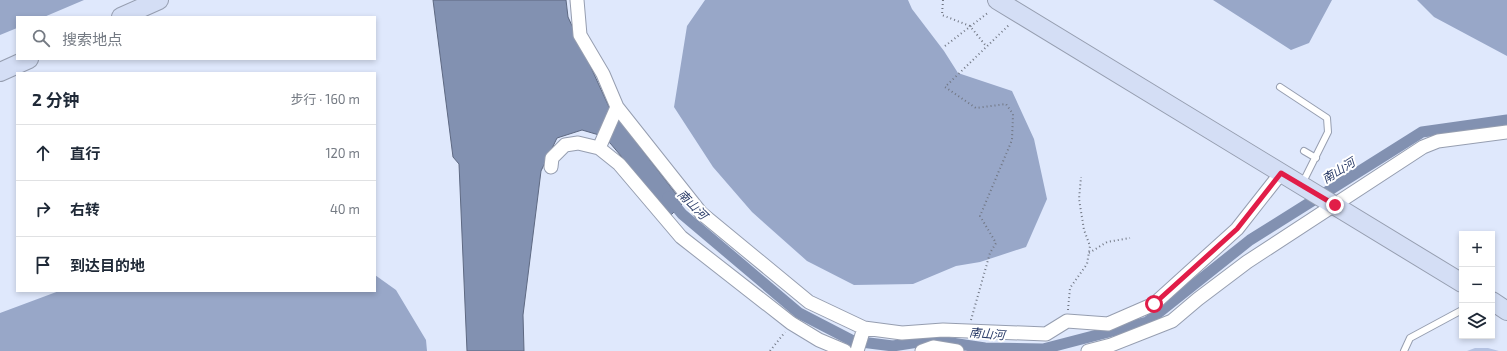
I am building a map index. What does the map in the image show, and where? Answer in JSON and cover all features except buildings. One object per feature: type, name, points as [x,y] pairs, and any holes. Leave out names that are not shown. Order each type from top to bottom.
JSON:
[{"type":"street","points":[[123,16],[159,0]]},
{"type":"street","points":[[577,0],[580,35],[604,74],[617,107],[702,213],[809,302],[864,328],[902,333],[943,330],[1046,334],[1067,321],[1108,324],[1154,304],[1237,229],[1281,173]]},
{"type":"street","points":[[999,1],[1459,281]]},
{"type":"street","points":[[0,72],[27,60]]},
{"type":"street","points":[[599,148],[617,107]]},
{"type":"street","points":[[1088,351],[1110,345],[1172,322],[1198,299],[1247,262],[1423,147],[1438,141],[1507,132]]},
{"type":"street","points":[[551,167],[552,158],[565,146],[578,143],[599,148],[619,164],[681,237],[791,323],[819,340],[845,351]]},
{"type":"street","points":[[1495,303],[1507,311]]},
{"type":"street","points":[[1108,324],[1110,345]]},
{"type":"street","points":[[857,351],[864,328]]},
{"type":"street","points":[[922,351],[933,347],[957,351]]},
{"type":"lane","points":[[1280,87],[1327,118],[1328,132],[1303,186]]},
{"type":"lane","points":[[1304,152],[1316,158]]},
{"type":"lane","points":[[1404,351],[1410,338],[1459,312]]},
{"type":"path","points":[[942,0],[942,15],[970,26],[986,46]]},
{"type":"path","points":[[946,46],[999,1]]},
{"type":"path","points":[[968,331],[990,253],[996,243],[980,216],[1012,140],[1013,114],[1006,104],[976,108],[945,87],[1020,14]]},
{"type":"path","points":[[1067,321],[1070,288],[1087,264],[1090,246],[1084,230],[1079,199],[1081,177]]},
{"type":"path","points":[[1089,253],[1107,242],[1130,238]]},
{"type":"path","points":[[770,351],[791,323]]},
{"type":"shaded area","points":[[0,0],[84,0],[46,16],[16,16],[16,28],[0,35]]},
{"type":"shaded area","points":[[433,0],[566,0],[568,17],[609,107],[683,203],[671,215],[610,143],[599,135],[582,130],[557,138],[541,171],[523,315],[524,351],[467,351],[459,164],[453,157]]},
{"type":"shaded area","points":[[705,0],[908,0],[912,9],[944,51],[958,73],[1012,91],[1034,139],[1047,199],[1026,247],[980,262],[956,266],[913,284],[854,285],[807,261],[752,212],[713,167],[674,107],[687,26]]},
{"type":"shaded area","points":[[1213,0],[1332,0],[1309,43],[1291,50]]},
{"type":"shaded area","points":[[1417,0],[1507,0],[1507,56],[1434,17]]},
{"type":"shaded area","points":[[376,276],[396,290],[426,340],[427,351],[0,351],[0,313],[56,292],[376,292]]},
{"type":"shaded area","points":[[1475,348],[1488,348],[1499,351],[1467,351]]},
{"type":"waterway","name":"南山河","points":[[668,197],[682,214],[799,313],[853,341],[893,346],[931,340],[985,348],[1043,349],[1147,322],[1250,240],[1422,132],[1507,120]]},
{"type":"route","points":[[1154,304],[1237,229],[1281,173],[1335,205]]}]
